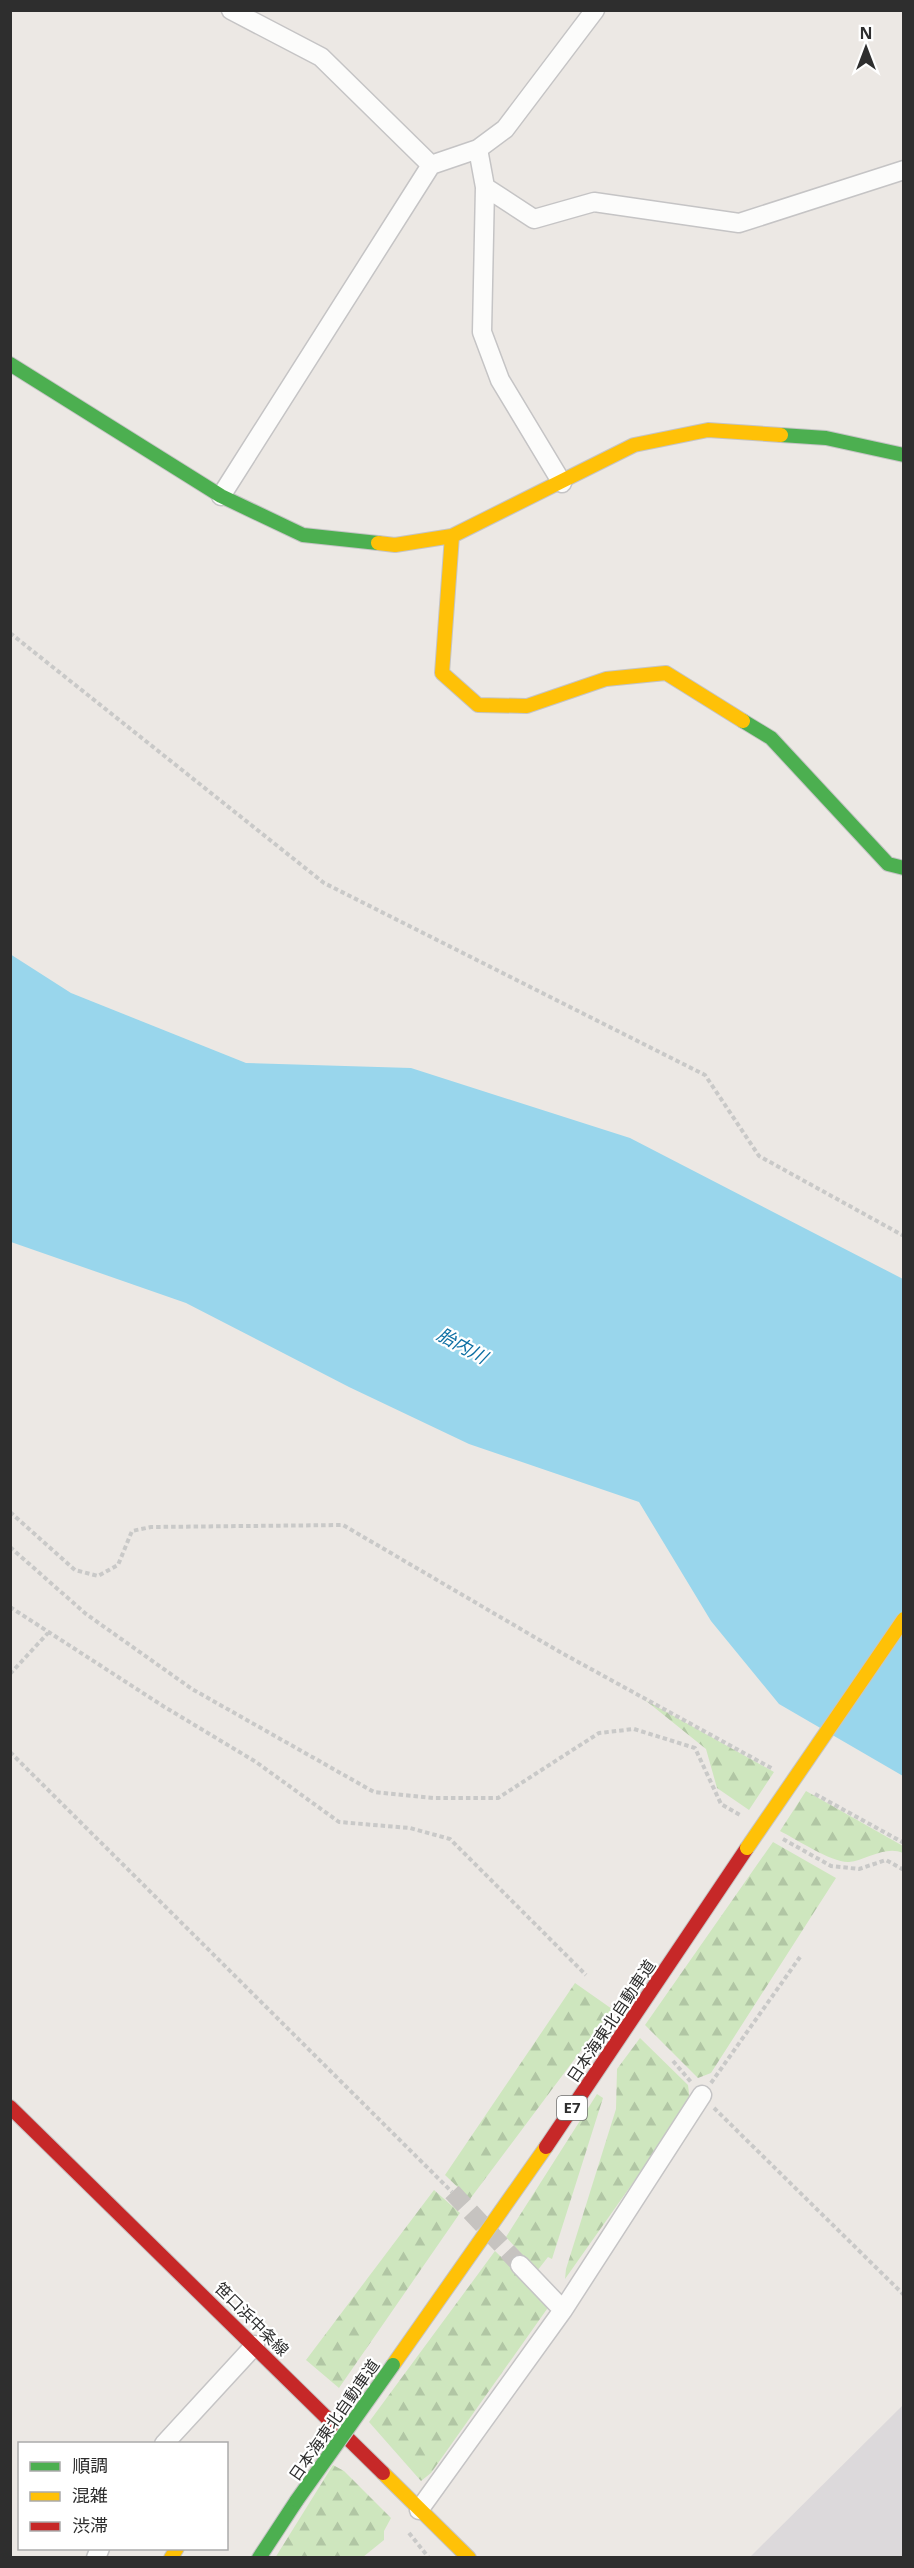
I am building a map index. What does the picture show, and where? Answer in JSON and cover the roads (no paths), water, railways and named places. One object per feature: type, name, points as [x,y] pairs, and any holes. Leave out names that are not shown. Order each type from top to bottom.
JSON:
[{"type":"main road","points":[[10,364],[221,496],[303,535],[395,545],[452,536],[562,483],[634,444],[708,430],[826,438],[903,455]]},
{"type":"main road","points":[[452,536],[442,673],[478,705],[527,706],[606,679],[666,673],[771,738],[888,864],[903,868]]},
{"type":"main road","name":"日本海東北自動車道","points":[[259,2558],[297,2500],[505,2207],[903,1619]]},
{"type":"main road","name":"笹口浜中条線","points":[[10,2107],[255,2345],[469,2558]]},
{"type":"street","points":[[231,10],[321,57],[430,165]]},
{"type":"street","points":[[221,496],[430,165],[478,149],[505,129],[595,10]]},
{"type":"street","points":[[478,149],[485,187],[482,332],[500,380],[562,483]]},
{"type":"street","points":[[485,187],[534,219],[594,202],[739,223],[903,170]]},
{"type":"street","points":[[419,2510],[563,2310],[702,2095]]},
{"type":"street","points":[[520,2265],[563,2310]]},
{"type":"street","points":[[166,2442],[255,2345]]},
{"type":"water","name":"胎内川","points":[[10,954],[71,993],[246,1063],[411,1068],[630,1138],[903,1279],[903,1776],[779,1704],[711,1621],[639,1502],[469,1444],[349,1387],[186,1303],[11,1242]]},
{"type":"tunnel","points":[[452,2192],[520,2265]]}]
